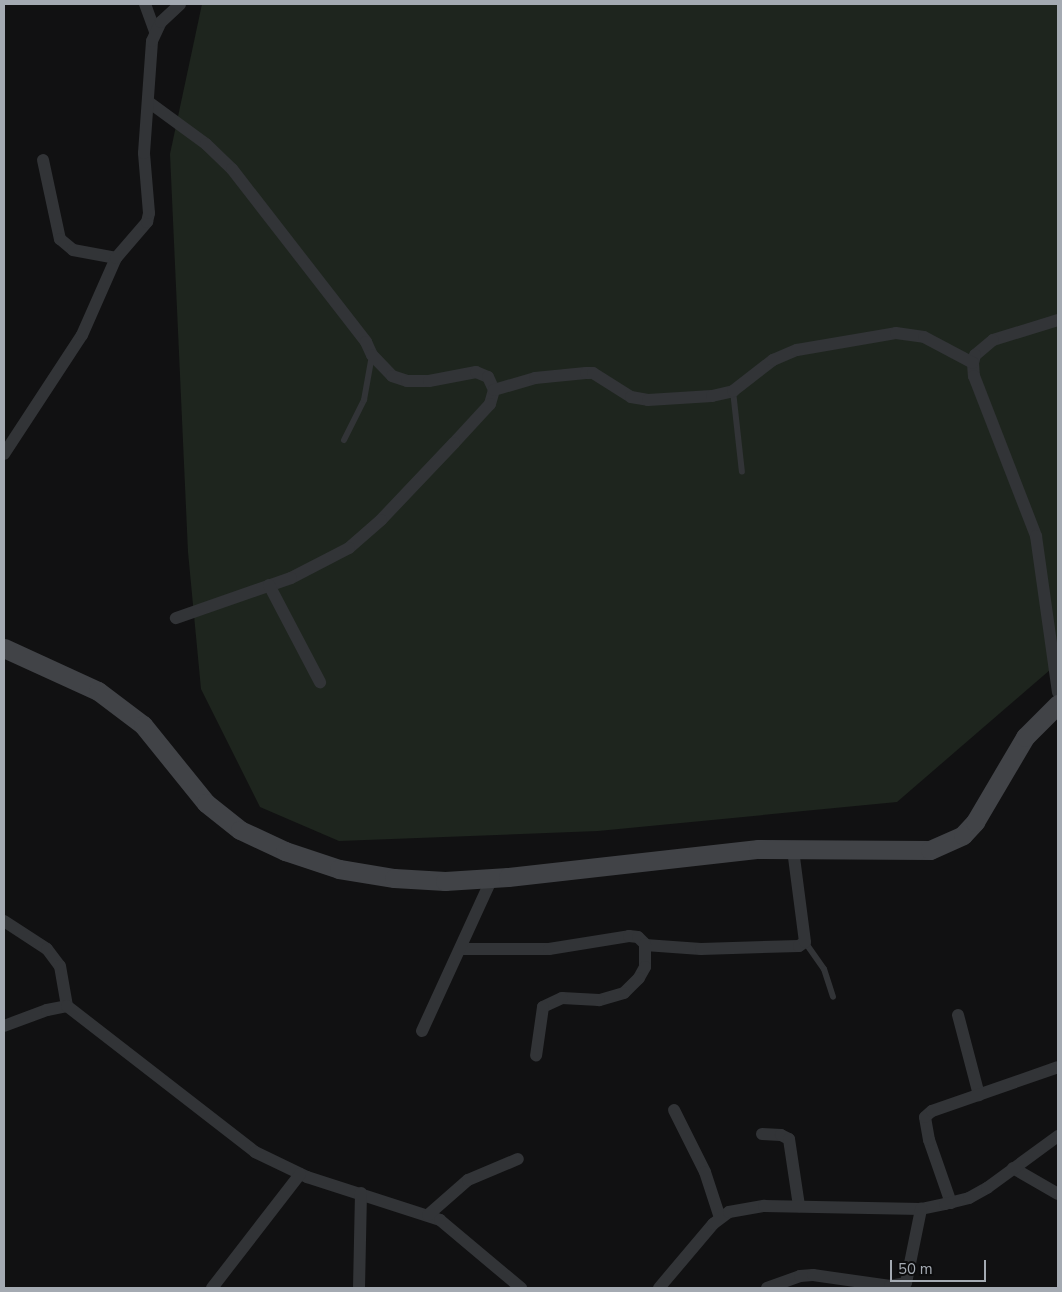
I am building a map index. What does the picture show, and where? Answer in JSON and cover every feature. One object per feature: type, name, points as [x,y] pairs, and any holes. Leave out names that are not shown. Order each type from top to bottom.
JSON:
[{"type":"main road","points":[[4,648],[98,691],[143,725],[206,803],[240,830],[285,851],[339,869],[394,878],[445,881],[492,878],[689,855],[793,849],[930,850],[963,835],[987,804],[1025,737],[1058,704]]},
{"type":"street","points":[[4,454],[82,336],[116,258],[141,231],[149,213],[144,153],[150,102],[149,63],[155,31],[145,4]]},
{"type":"street","points":[[155,31],[180,4]]},
{"type":"street","points":[[150,102],[206,144],[232,169],[318,278],[372,354],[392,376],[407,381],[476,372],[488,377],[494,390],[490,404],[380,520],[349,548],[319,566],[176,618]]},
{"type":"street","points":[[43,160],[60,239],[74,250],[116,258]]},
{"type":"street","points":[[1058,320],[993,340],[975,355],[973,363],[974,376],[1036,536],[1058,692]]},
{"type":"street","points":[[494,390],[535,378],[593,373],[631,396],[648,400],[712,396],[733,391],[767,363],[797,350],[896,333],[924,337],[973,363]]},
{"type":"street","points":[[269,585],[320,682]]},
{"type":"street","points":[[460,949],[549,949],[629,936],[638,938],[645,945],[700,949],[799,946],[805,942],[793,849]]},
{"type":"street","points":[[422,1031],[492,878]]},
{"type":"street","points":[[4,921],[47,949],[60,966],[67,1006],[255,1152],[300,1174],[428,1215],[458,1233],[521,1288]]},
{"type":"street","points":[[536,1056],[543,1008],[562,998],[599,1000],[624,993],[640,978],[645,967],[645,945]]},
{"type":"street","points":[[4,1026],[47,1010],[67,1006]]},
{"type":"street","points":[[958,1014],[979,1095]]},
{"type":"street","points":[[951,1203],[929,1140],[925,1117],[932,1111],[1058,1068]]},
{"type":"street","points":[[674,1110],[705,1172],[720,1218]]},
{"type":"street","points":[[762,1134],[781,1134],[789,1139],[799,1206]]},
{"type":"street","points":[[659,1288],[720,1218],[744,1208],[799,1206],[920,1209],[951,1203],[987,1188],[1058,1136]]},
{"type":"street","points":[[428,1215],[468,1180],[518,1160]]},
{"type":"street","points":[[1013,1168],[1058,1194]]},
{"type":"street","points":[[212,1288],[300,1174]]},
{"type":"street","points":[[360,1193],[360,1288]]},
{"type":"street","points":[[767,1288],[800,1276],[813,1275],[890,1286],[906,1283],[920,1209]]},
{"type":"lane","points":[[344,440],[364,400],[372,354]]},
{"type":"lane","points":[[733,391],[742,472]]},
{"type":"lane","points":[[805,942],[824,969],[833,997]]},
{"type":"shaded area","points":[[202,4],[1058,4],[1058,663],[897,802],[598,831],[339,841],[260,807],[201,689],[188,552],[170,154]]}]
